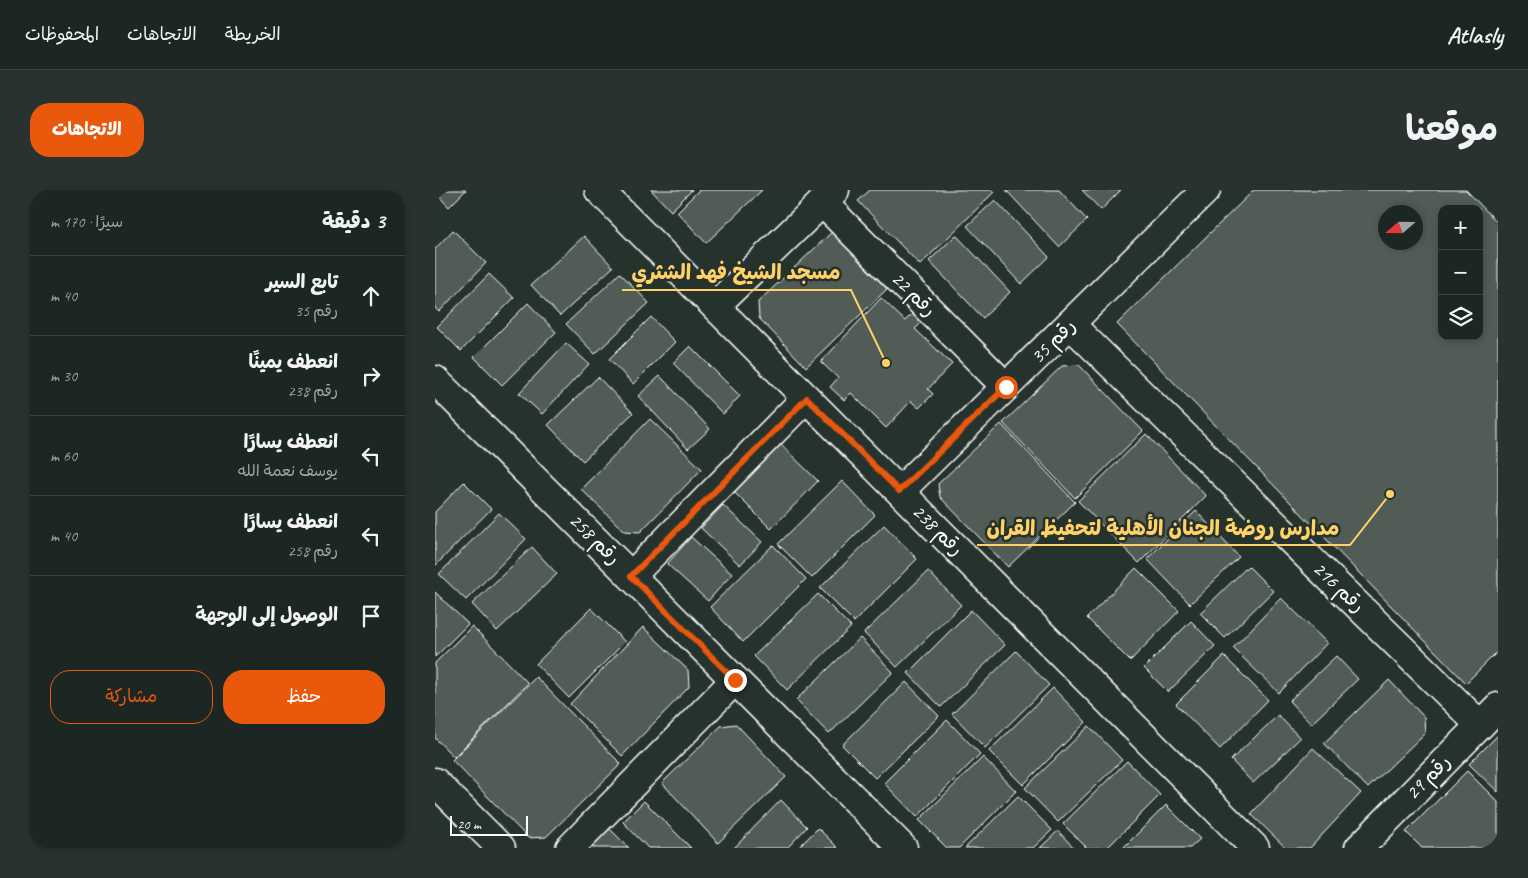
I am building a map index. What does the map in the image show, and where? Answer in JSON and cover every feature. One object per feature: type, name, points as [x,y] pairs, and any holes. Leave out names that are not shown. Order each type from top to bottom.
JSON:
[{"type":"street","name":"رقم 238","points":[[599,190],[1255,848]]},
{"type":"street","name":"رقم 35","points":[[899,491],[1206,190]]},
{"type":"street","points":[[715,306],[829,196]]},
{"type":"street","name":"رقم 22","points":[[829,196],[1006,387]]},
{"type":"street","name":"رقم 216","points":[[1070,324],[1489,716]]},
{"type":"street","name":"رقم 258","points":[[435,380],[903,848]]},
{"type":"street","points":[[631,576],[807,398]]},
{"type":"street","points":[[570,848],[735,680]]},
{"type":"street","name":"رقم 29","points":[[1359,848],[1489,716]]},
{"type":"street","points":[[435,782],[501,848]]},
{"type":"building","points":[[435,190],[466,190],[449,207]]},
{"type":"building","points":[[651,190],[692,190],[671,211]]},
{"type":"building","points":[[699,190],[762,190],[706,243],[677,212]]},
{"type":"building","points":[[870,190],[992,190],[994,192],[920,265],[858,201]]},
{"type":"building","points":[[1006,190],[1059,190],[1087,220],[1059,247]]},
{"type":"building","points":[[1082,190],[1121,190],[1101,210]]},
{"type":"building","points":[[1254,190],[1466,190],[1481,205],[1438,205],[1438,340],[1483,340],[1483,208],[1498,223],[1498,651],[1466,683],[1117,324]]},
{"type":"building","points":[[995,200],[1049,257],[1021,284],[967,226]]},
{"type":"building","points":[[453,230],[486,263],[439,312],[435,308],[435,249]]},
{"type":"building","points":[[832,232],[887,289],[806,367],[759,318],[758,302]]},
{"type":"building","points":[[956,235],[1010,292],[983,318],[929,261]]},
{"type":"building","points":[[584,236],[613,267],[560,316],[531,285]]},
{"type":"building","points":[[620,273],[649,303],[595,354],[566,324]]},
{"type":"building","points":[[489,274],[514,298],[461,351],[437,327]]},
{"type":"building","points":[[881,298],[905,321],[914,312],[923,321],[915,329],[952,364],[928,389],[933,394],[919,408],[911,401],[886,428],[851,393],[844,400],[830,387],[838,378],[821,362]]},
{"type":"building","points":[[528,303],[556,332],[502,385],[474,357]]},
{"type":"building","points":[[651,317],[675,342],[633,384],[609,359]]},
{"type":"building","points":[[566,343],[589,364],[542,414],[519,393]]},
{"type":"building","points":[[690,346],[740,396],[723,414],[673,363]]},
{"type":"building","points":[[1079,365],[1143,431],[1075,498],[1003,423],[1062,366]]},
{"type":"building","points":[[660,376],[710,429],[688,449],[638,396]]},
{"type":"building","points":[[598,377],[633,413],[583,461],[548,425]]},
{"type":"building","points":[[650,419],[702,469],[640,532],[624,531],[581,489]]},
{"type":"building","points":[[1001,424],[1075,502],[1008,567],[940,497],[938,484]]},
{"type":"building","points":[[1146,434],[1206,496],[1139,563],[1078,501]]},
{"type":"building","points":[[775,439],[818,481],[771,529],[728,486]]},
{"type":"building","points":[[842,481],[875,515],[812,578],[778,544]]},
{"type":"building","points":[[464,482],[491,509],[435,566],[435,512]]},
{"type":"building","points":[[723,505],[762,542],[740,565],[701,528]]},
{"type":"building","points":[[1196,511],[1239,557],[1190,604],[1147,559]]},
{"type":"building","points":[[499,513],[526,539],[466,600],[439,574]]},
{"type":"building","points":[[884,525],[917,559],[854,622],[820,588]]},
{"type":"building","points":[[691,537],[732,574],[708,601],[667,564]]},
{"type":"building","points":[[773,545],[806,579],[743,642],[710,607]]},
{"type":"building","points":[[532,547],[557,574],[497,631],[472,604]]},
{"type":"building","points":[[1248,566],[1273,591],[1225,638],[1200,613]]},
{"type":"building","points":[[1136,568],[1179,611],[1130,661],[1087,618]]},
{"type":"building","points":[[928,571],[961,605],[897,667],[864,633]]},
{"type":"building","points":[[435,592],[468,624],[435,657]]},
{"type":"building","points":[[818,594],[851,627],[787,690],[754,656]]},
{"type":"building","points":[[1281,598],[1327,643],[1279,693],[1233,648]]},
{"type":"building","points":[[591,608],[625,642],[569,698],[536,664]]},
{"type":"building","points":[[971,610],[1005,645],[941,707],[908,673]]},
{"type":"building","points":[[1191,621],[1215,646],[1168,692],[1144,668]]},
{"type":"building","points":[[472,626],[528,683],[454,757],[435,738],[435,663]]},
{"type":"building","points":[[643,627],[688,670],[689,687],[622,756],[570,704]]},
{"type":"building","points":[[860,638],[893,672],[829,734],[796,700]]},
{"type":"building","points":[[1016,651],[1049,685],[985,748],[952,714]]},
{"type":"building","points":[[1224,656],[1268,700],[1220,749],[1176,704]]},
{"type":"building","points":[[1336,656],[1358,679],[1311,724],[1289,701]]},
{"type":"building","points":[[536,677],[621,764],[546,837],[528,838],[452,760]]},
{"type":"building","points":[[1389,680],[1424,717],[1425,733],[1368,788],[1324,743]]},
{"type":"building","points":[[906,682],[939,716],[875,778],[842,745]]},
{"type":"building","points":[[1053,688],[1086,722],[1023,785],[989,751]]},
{"type":"building","points":[[1278,715],[1300,738],[1253,783],[1231,760]]},
{"type":"building","points":[[947,720],[980,754],[917,817],[884,783]]},
{"type":"building","points":[[736,724],[786,777],[718,843],[662,783],[721,726]]},
{"type":"building","points":[[1089,726],[1122,760],[1058,822],[1025,788]]},
{"type":"building","points":[[1498,735],[1498,792],[1469,764]]},
{"type":"building","points":[[1313,748],[1361,793],[1310,848],[1286,848],[1251,814]]},
{"type":"building","points":[[983,757],[1016,791],[959,848],[947,848],[919,820]]},
{"type":"building","points":[[1127,761],[1160,795],[1107,848],[1087,848],[1063,824]]},
{"type":"building","points":[[1467,771],[1498,802],[1498,848],[1422,848],[1406,832]]},
{"type":"building","points":[[1018,796],[1052,830],[1033,848],[965,848]]},
{"type":"building","points":[[781,800],[807,827],[787,848],[734,848]]},
{"type":"building","points":[[644,801],[691,848],[648,848],[623,822]]},
{"type":"building","points":[[1166,805],[1200,839],[1190,848],[1123,848]]},
{"type":"building","points":[[608,827],[629,848],[588,848]]},
{"type":"building","points":[[818,828],[838,848],[798,848]]},
{"type":"building","points":[[1058,831],[1074,848],[1040,848]]},
{"type":"place","name":"مسجد الشيخ فهد الشثري","points":[[886,363]]},
{"type":"place","name":"مدارس روضة الجنان الأهلية لتحفيظ القران","points":[[1390,494]]},
{"type":"route","points":[[735,680],[631,576],[807,398],[899,491],[1006,387]]}]
